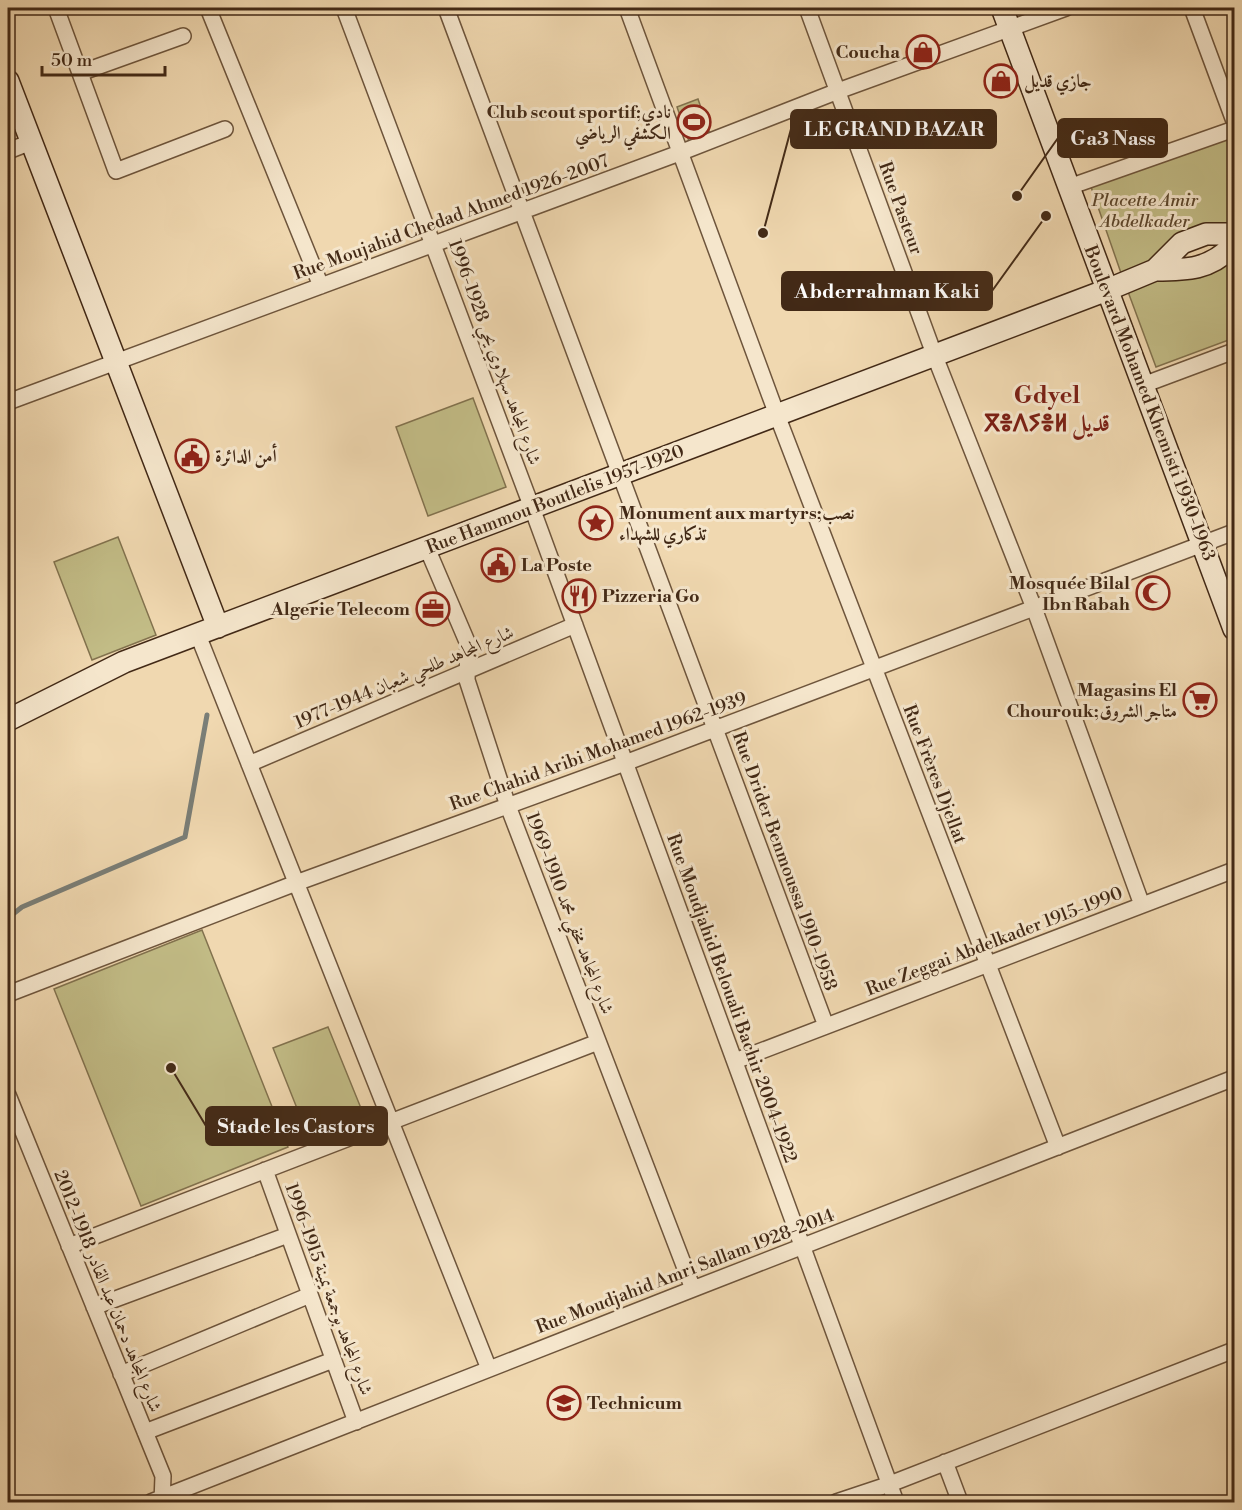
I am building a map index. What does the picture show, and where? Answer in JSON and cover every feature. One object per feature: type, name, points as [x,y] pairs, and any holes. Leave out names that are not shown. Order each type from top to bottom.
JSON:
[{"type":"main road","name":"Boulevard Mohamed Khemisti 1930-1963","points":[[1002,8],[1234,629]]},
{"type":"main road","points":[[8,81],[218,627]]},
{"type":"main road","points":[[1155,270],[1182,243],[1206,234],[1234,234]]},
{"type":"main road","points":[[1155,270],[1188,270],[1208,265],[1225,255],[1234,245]]},
{"type":"main road","name":"Rue Hammou Boutlelis 1957-1920","points":[[8,720],[124,662],[1155,270]]},
{"type":"street","points":[[56,8],[116,171],[225,129]]},
{"type":"street","points":[[208,8],[321,286]]},
{"type":"street","name":"شارع المجاهد سهلاوي يحي 1928-1996","points":[[344,8],[532,508]]},
{"type":"street","name":"Rue Drider Benmoussa 1910-1958","points":[[447,8],[826,1026]]},
{"type":"street","name":"Rue Frères Djellat","points":[[627,8],[682,152],[777,415],[1058,1147]]},
{"type":"street","name":"Rue Pasteur","points":[[807,8],[934,354],[1034,608],[1142,905]]},
{"type":"street","name":"Rue Moujahid Chedad Ahmed 1926-2007","points":[[8,402],[1066,8]]},
{"type":"street","points":[[1192,8],[1234,121]]},
{"type":"street","points":[[80,73],[183,36]]},
{"type":"street","points":[[1069,187],[1234,129]]},
{"type":"street","points":[[8,151],[31,142]]},
{"type":"street","points":[[1143,385],[1234,351]]},
{"type":"street","name":"Rue Moudjahid Belouali Bachir 2004-1922","points":[[532,508],[896,1503]]},
{"type":"street","name":"Rue Chahid Aribi Mohamed 1962-1939","points":[[8,994],[296,883],[625,763],[1234,532]]},
{"type":"street","name":"شارع المجاهد مخفي محمد 1910-1969","points":[[427,548],[468,644],[467,680],[508,806],[693,1289]]},
{"type":"street","name":"شارع المجاهد طلحي شعبان 1944-1977","points":[[249,764],[575,625]]},
{"type":"street","points":[[198,634],[489,1369]]},
{"type":"street","name":"Rue Zeggai Abdelkader 1915-1990","points":[[735,1061],[1234,870]]},
{"type":"street","points":[[69,1246],[598,1042]]},
{"type":"street","name":"Rue Moudjahid Amri Sallam 1928-2014","points":[[158,1501],[1234,1078]]},
{"type":"street","name":"شارع المجاهد دحمان عبد القادر 1918-2012","points":[[8,1095],[163,1476],[158,1501]]},
{"type":"street","name":"شارع المجاهد بوجمعة يمينة 1915-1996","points":[[265,1170],[356,1422]]},
{"type":"street","points":[[94,1306],[288,1235]]},
{"type":"street","points":[[121,1374],[310,1295]]},
{"type":"street","points":[[836,1503],[1234,1350]]},
{"type":"street","points":[[144,1432],[333,1360]]},
{"type":"street","points":[[945,1462],[960,1503]]},
{"type":"green space","name":"Club scout sportif;نادي الكشفي الرياضي","points":[[698,99],[711,137],[690,144],[677,107]]},
{"type":"green space","name":"Placette Amir Abdelkader","points":[[1234,133],[1234,230],[1121,273],[1090,184]]},
{"type":"green space","name":"Placette Amir Abdelkader","points":[[1234,258],[1234,338],[1156,367],[1127,289]]},
{"type":"green space","points":[[473,398],[506,487],[428,516],[396,427]]},
{"type":"green space","points":[[118,537],[156,635],[92,660],[54,562]]},
{"type":"green space","points":[[202,930],[288,1147],[141,1206],[54,989]]},
{"type":"green space","points":[[328,1027],[367,1123],[312,1146],[273,1048]]},
{"type":"waterway","points":[[8,918],[22,907],[185,837],[207,715]]},
{"type":"place","name":"Coucha","points":[[923,52]]},
{"type":"place","name":"جازي قديل","points":[[1001,81]]},
{"type":"place","name":"Club scout sportif;نادي الكشفي الرياضي","points":[[694,122]]},
{"type":"place","name":"Ga3 Nass","points":[[1017,196]]},
{"type":"place","name":"Abderrahman Kaki","points":[[1046,216]]},
{"type":"place","name":"LE GRAND BAZAR","points":[[763,233]]},
{"type":"place","name":"أمن الدائرة","points":[[192,456]]},
{"type":"place","name":"Monument aux martyrs;نصب تذكاري للشهداء","points":[[596,523]]},
{"type":"place","name":"La Poste","points":[[498,565]]},
{"type":"place","name":"Mosquée Bilal Ibn Rabah","points":[[1153,593]]},
{"type":"place","name":"Pizzeria Go","points":[[579,596]]},
{"type":"place","name":"Algerie Telecom","points":[[433,609]]},
{"type":"place","name":"Magasins El Chourouk;متاجر الشروق","points":[[1200,700]]},
{"type":"place","name":"Stade les Castors","points":[[171,1068]]},
{"type":"place","name":"Technicum","points":[[564,1403]]},
{"type":"district","name":"Gdyel ⴳⴻⴷⵢⴻⵍ قديل","points":[[1047,409]]}]
